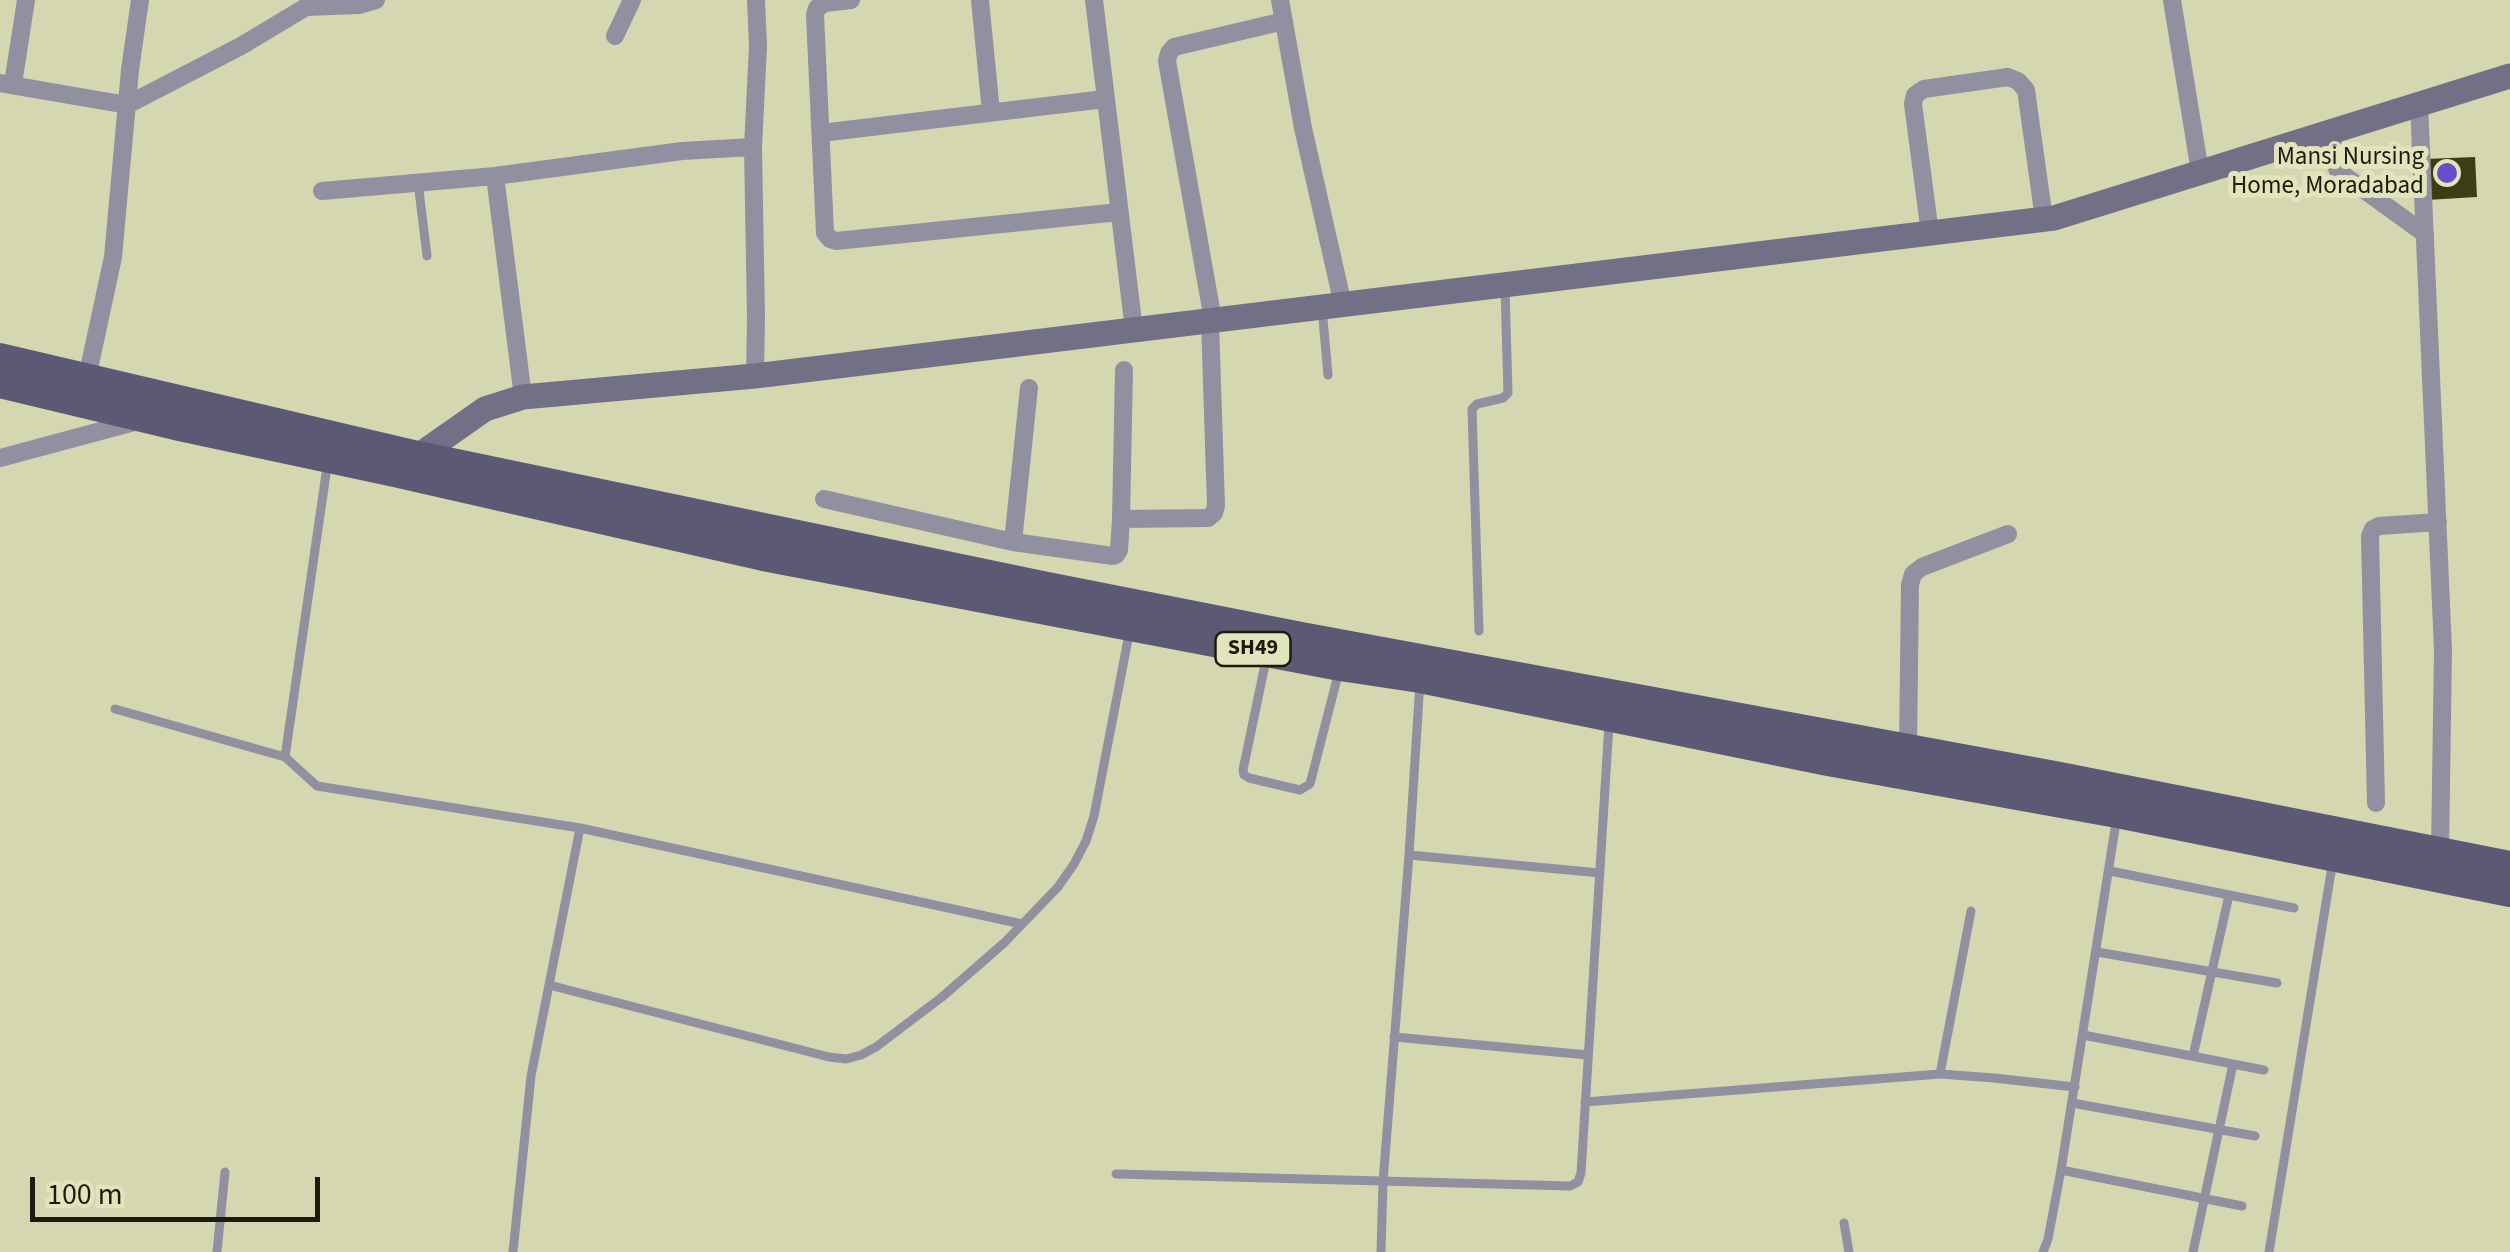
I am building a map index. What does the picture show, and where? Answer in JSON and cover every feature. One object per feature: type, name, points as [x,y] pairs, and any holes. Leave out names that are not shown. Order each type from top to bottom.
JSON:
[{"type":"main road","name":"SH49","points":[[0,358],[418,456],[912,559],[2510,866]]},
{"type":"main road","name":"SH49","points":[[0,383],[762,556],[1420,678],[2510,892]]},
{"type":"street","points":[[26,0],[6,83],[128,105],[306,7],[359,5],[376,0]]},
{"type":"street","points":[[87,378],[113,257],[140,0]]},
{"type":"street","points":[[615,36],[632,0]]},
{"type":"street","points":[[754,376],[756,0]]},
{"type":"street","points":[[851,0],[825,3],[814,15],[826,233],[830,239],[836,242],[1119,212]]},
{"type":"street","points":[[980,0],[991,112]]},
{"type":"street","points":[[1094,0],[1134,330]]},
{"type":"street","points":[[1280,0],[1333,306]]},
{"type":"street","points":[[2172,0],[2200,172]]},
{"type":"street","points":[[1122,519],[1208,518],[1216,506],[1212,321],[1168,54],[1174,47],[1284,21]]},
{"type":"street","points":[[418,456],[484,409],[523,396],[754,376],[2054,218],[2510,76]]},
{"type":"street","points":[[1930,233],[1915,95],[1924,89],[2008,77],[2026,90],[2044,219]]},
{"type":"street","points":[[821,133],[1105,99]]},
{"type":"street","points":[[2419,104],[2443,650],[2440,852]]},
{"type":"street","points":[[2331,131],[2338,171],[2425,234]]},
{"type":"street","points":[[322,191],[495,176],[682,151],[753,147]]},
{"type":"street","points":[[495,176],[523,396]]},
{"type":"street","points":[[824,498],[1012,542],[1112,556],[1119,550],[1122,519],[1124,370]]},
{"type":"street","points":[[1012,542],[1029,388]]},
{"type":"street","points":[[0,458],[148,418]]},
{"type":"street","points":[[912,559],[914,520]]},
{"type":"street","points":[[2376,803],[2370,536],[2378,526],[2438,522]]},
{"type":"street","points":[[1908,749],[1913,574],[2008,534]]},
{"type":"lane","points":[[418,182],[427,256]]},
{"type":"lane","points":[[1479,631],[1472,409],[1508,393],[1505,285]]},
{"type":"lane","points":[[1328,375],[1333,306]]},
{"type":"lane","points":[[285,757],[328,458]]},
{"type":"lane","points":[[549,985],[829,1058],[846,1059],[876,1046],[942,997],[1022,924],[1058,887],[1086,841],[1131,625]]},
{"type":"lane","points":[[1268,652],[1242,770],[1249,778],[1300,790],[1310,784],[1340,666]]},
{"type":"lane","points":[[1382,1252],[1383,1182],[1420,678]]},
{"type":"lane","points":[[115,710],[285,757],[317,786],[580,828],[1022,924]]},
{"type":"lane","points":[[1116,1174],[1570,1186],[1578,1182],[1610,718]]},
{"type":"lane","points":[[2043,1252],[2084,1035],[2117,813]]},
{"type":"lane","points":[[513,1252],[531,1076],[580,828]]},
{"type":"lane","points":[[1409,855],[1600,873]]},
{"type":"lane","points":[[2268,1252],[2334,857]]},
{"type":"lane","points":[[2110,870],[2294,908]]},
{"type":"lane","points":[[2193,1056],[2229,895]]},
{"type":"lane","points":[[1940,1074],[1971,910]]},
{"type":"lane","points":[[2097,952],[2276,983]]},
{"type":"lane","points":[[2084,1035],[2264,1070]]},
{"type":"lane","points":[[1394,1037],[1588,1056]]},
{"type":"lane","points":[[2194,1252],[2233,1064]]},
{"type":"lane","points":[[1585,1102],[1940,1074],[2075,1087]]},
{"type":"lane","points":[[2072,1103],[2255,1136]]},
{"type":"lane","points":[[2061,1170],[2242,1206]]},
{"type":"lane","points":[[217,1252],[225,1172]]},
{"type":"lane","points":[[1844,1223],[1849,1252]]},
{"type":"building","points":[[2475,157],[2477,197],[2427,200],[2425,159]]},
{"type":"place","name":"Mansi Nursing Home, Moradabad","points":[[2447,173]]}]
